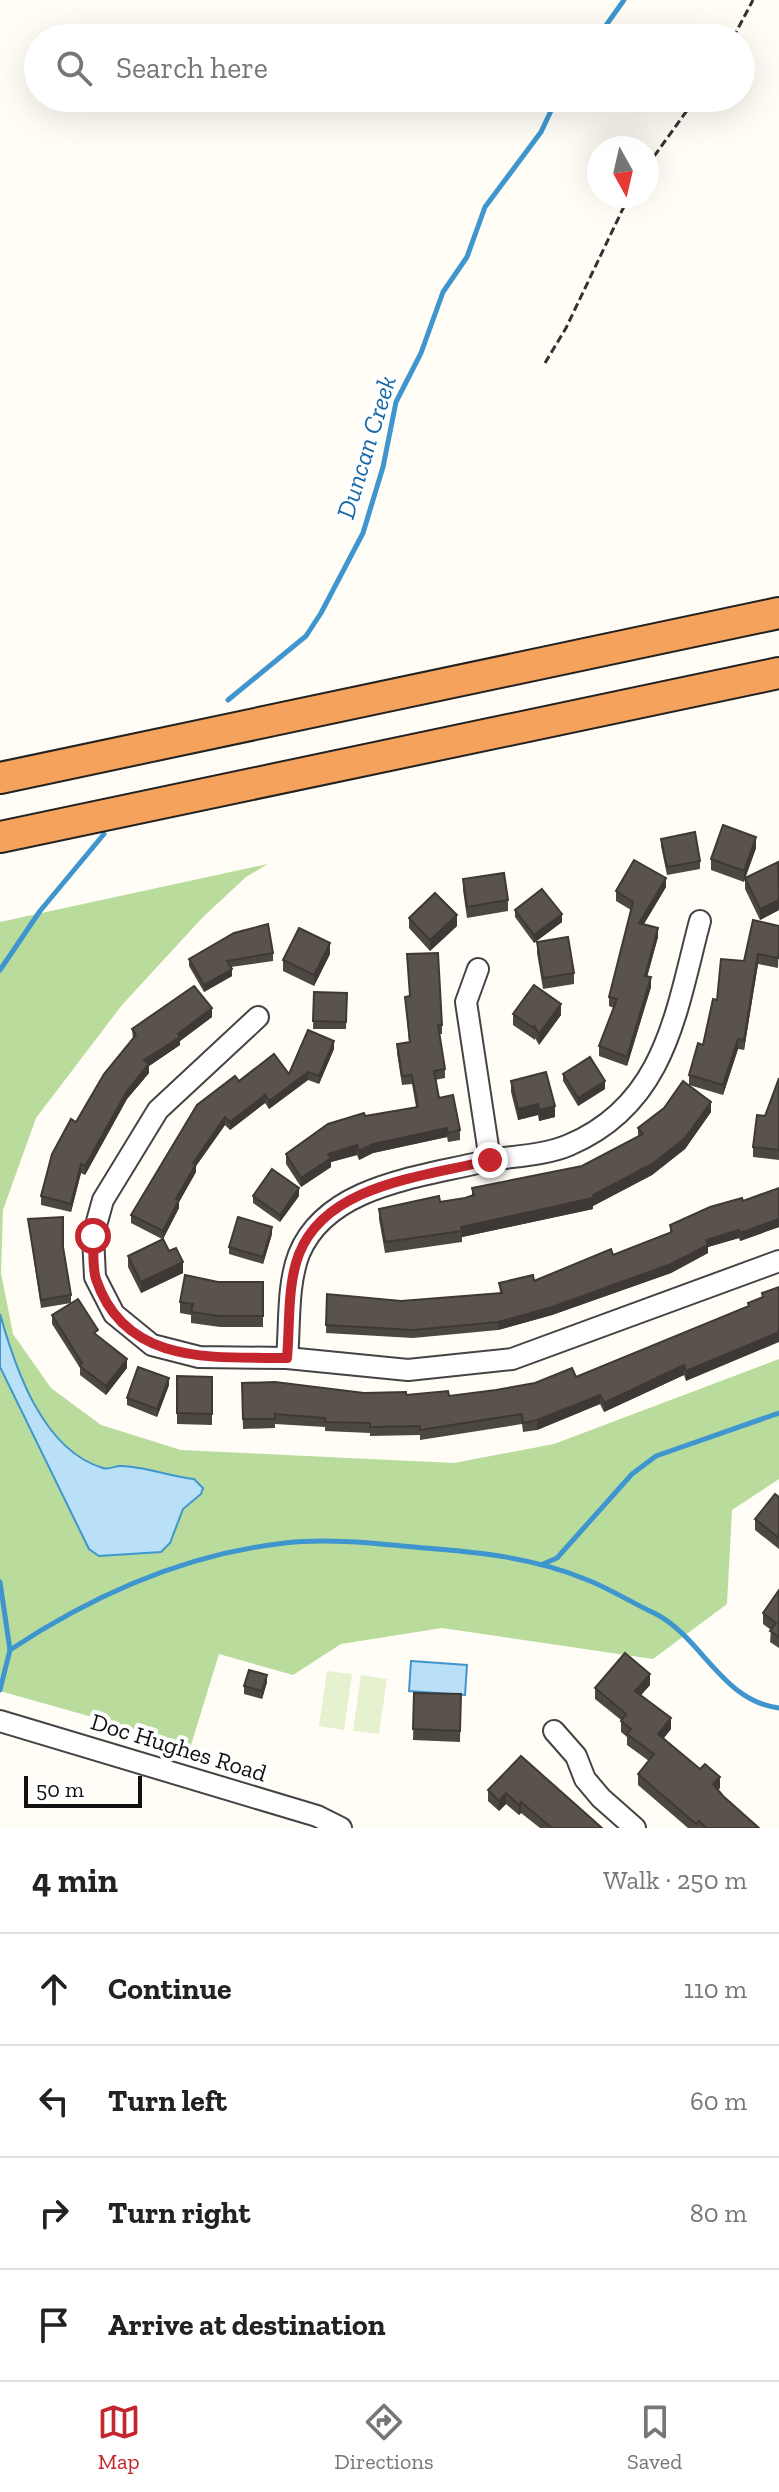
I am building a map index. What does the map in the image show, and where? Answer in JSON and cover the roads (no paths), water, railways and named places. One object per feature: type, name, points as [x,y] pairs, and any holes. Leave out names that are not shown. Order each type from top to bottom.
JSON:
[{"type":"highway","points":[[0,778],[779,613]]},
{"type":"highway","points":[[0,837],[779,673]]},
{"type":"street","points":[[287,1358],[294,1275],[299,1253],[316,1225],[354,1196],[490,1160],[568,1146],[611,1121],[648,1083],[667,1045],[700,921]]},
{"type":"street","points":[[478,969],[466,1002],[490,1160]]},
{"type":"street","points":[[258,1017],[158,1110],[103,1200],[93,1236],[95,1277],[114,1314],[152,1345],[199,1357],[287,1358],[408,1370],[512,1359],[779,1261]]},
{"type":"street","name":"Doc Hughes Road","points":[[0,1721],[317,1816],[341,1828]]},
{"type":"street","points":[[554,1731],[576,1756],[585,1779],[635,1828]]},
{"type":"water","points":[[0,1314],[14,1358],[34,1404],[63,1444],[103,1468],[139,1468],[194,1479],[203,1488],[201,1494],[183,1509],[170,1543],[161,1552],[99,1556],[89,1549],[0,1367]]},
{"type":"water","points":[[411,1661],[467,1665],[465,1695],[409,1691]]},
{"type":"waterway","name":"Duncan Creek","points":[[607,24],[624,0]]},
{"type":"waterway","name":"Duncan Creek","points":[[228,700],[306,636],[321,613],[363,533],[383,467],[396,402],[421,353],[443,292],[467,257],[485,207],[541,132],[550,112]]},
{"type":"waterway","name":"Duncan Creek","points":[[0,970],[40,911],[104,834]]},
{"type":"waterway","points":[[543,1564],[557,1558],[632,1474],[656,1456],[779,1413]]},
{"type":"waterway","points":[[10,1650],[107,1595],[176,1567],[248,1548],[285,1543],[373,1543],[506,1557],[585,1579],[656,1614],[687,1638],[742,1694],[759,1703],[779,1708]]},
{"type":"waterway","name":"Duncan Creek","points":[[0,1582],[10,1650],[0,1690]]}]
